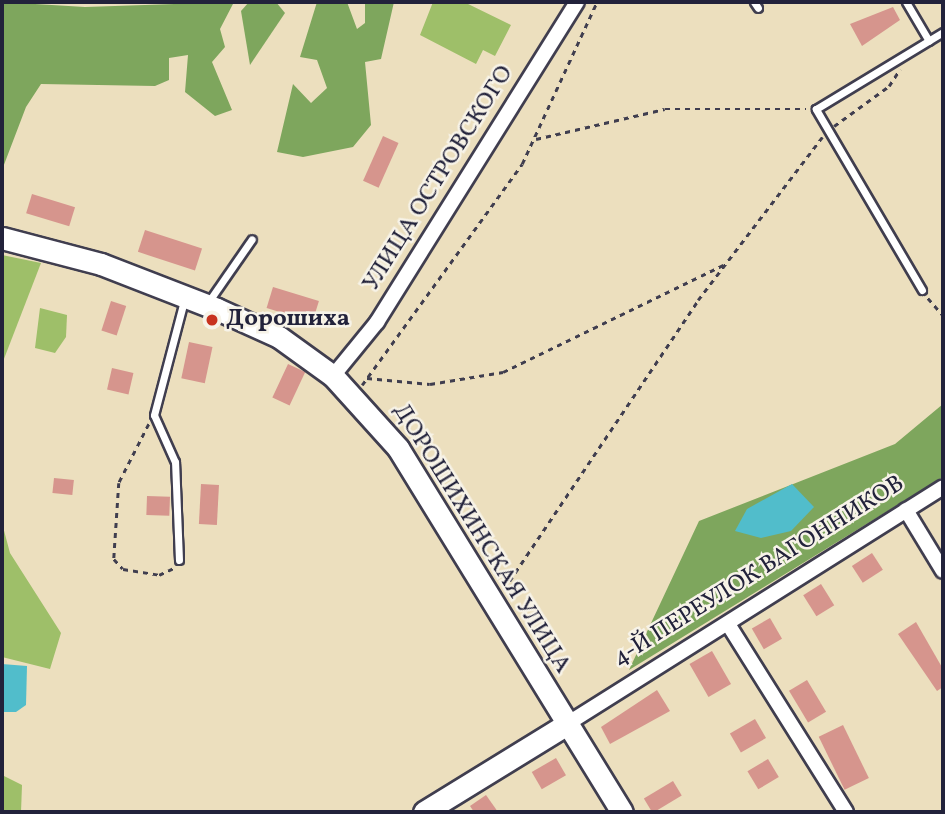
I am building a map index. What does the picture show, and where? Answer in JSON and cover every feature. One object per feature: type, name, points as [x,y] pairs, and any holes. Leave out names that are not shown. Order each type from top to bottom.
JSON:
[{"type":"street","name":"УЛИЦА ОСТРОВСКОГО","points":[[333,376],[377,323],[577,2]]},
{"type":"street","name":"ДОРОШИХИНСКАЯ УЛИЦА","points":[[2,238],[101,264],[206,304],[279,337],[333,376],[355,396],[398,448],[622,812]]},
{"type":"street","name":"4-Й ПЕРЕУЛОК ВАГОННИКОВ","points":[[424,812],[943,487]]},
{"type":"street","points":[[906,510],[943,571]]},
{"type":"street","points":[[727,624],[846,812]]},
{"type":"lane","points":[[905,2],[929,41]]},
{"type":"lane","points":[[922,290],[826,131],[816,109],[943,32]]},
{"type":"lane","points":[[206,304],[251,240]]},
{"type":"lane","points":[[179,560],[175,462],[154,415],[185,297]]},
{"type":"path","points":[[355,396],[534,139],[597,2]]},
{"type":"path","points":[[493,603],[726,264],[826,131],[889,86],[913,51]]},
{"type":"path","points":[[534,139],[665,109],[816,109]]},
{"type":"path","points":[[367,378],[430,384],[503,372],[726,264]]},
{"type":"path","points":[[922,290],[943,316]]},
{"type":"path","points":[[154,415],[119,483],[114,559],[123,569],[159,575],[174,572],[179,560]]},
{"type":"green space","points":[[2,2],[85,7],[234,2],[220,29],[225,47],[212,62],[232,110],[215,116],[185,92],[188,55],[169,58],[169,80],[155,86],[41,84],[26,107],[2,170]]},
{"type":"green space","points":[[249,2],[276,2],[285,13],[250,65],[241,11]]},
{"type":"green space","points":[[317,2],[347,2],[357,29],[365,23],[365,2],[394,2],[381,59],[365,62],[371,125],[353,147],[303,157],[277,152],[293,84],[311,103],[327,88],[317,60],[300,57]]},
{"type":"green space","points":[[433,2],[464,2],[511,25],[495,56],[483,50],[476,64],[420,35]]},
{"type":"green space","points":[[2,255],[41,263],[2,364]]},
{"type":"green space","points":[[40,308],[67,315],[66,337],[55,353],[35,348]]},
{"type":"green space","points":[[943,404],[943,477],[629,670],[699,521],[895,444]]},
{"type":"green space","points":[[2,523],[10,553],[61,633],[50,669],[2,657]]},
{"type":"green space","points":[[2,775],[22,785],[21,812],[2,812]]},
{"type":"water","points":[[792,484],[814,507],[791,531],[761,538],[735,531],[747,509]]},
{"type":"water","points":[[2,664],[27,666],[26,705],[16,712],[2,712]]},
{"type":"building","points":[[893,7],[900,20],[862,46],[850,24]]},
{"type":"building","points":[[383,136],[399,143],[379,188],[363,181]]},
{"type":"building","points":[[32,194],[75,207],[69,226],[26,213]]},
{"type":"building","points":[[145,230],[202,249],[195,270],[138,252]]},
{"type":"building","points":[[273,287],[319,301],[312,322],[267,308]]},
{"type":"building","points":[[111,301],[126,306],[117,335],[101,330]]},
{"type":"building","points":[[189,342],[212,347],[205,383],[181,378]]},
{"type":"building","points":[[288,364],[305,372],[290,406],[272,398]]},
{"type":"building","points":[[112,368],[133,373],[128,394],[107,389]]},
{"type":"building","points":[[54,478],[74,480],[72,495],[52,493]]},
{"type":"building","points":[[201,484],[219,485],[217,525],[199,524]]},
{"type":"building","points":[[147,496],[170,497],[169,516],[146,515]]},
{"type":"building","points":[[872,553],[883,570],[863,583],[852,566]]},
{"type":"building","points":[[821,584],[834,605],[816,616],[803,595]]},
{"type":"building","points":[[770,618],[782,639],[764,649],[752,628]]},
{"type":"building","points":[[916,622],[943,669],[943,687],[937,691],[898,634]]},
{"type":"building","points":[[712,651],[731,684],[708,697],[689,664]]},
{"type":"building","points":[[807,680],[826,712],[808,723],[789,691]]},
{"type":"building","points":[[657,690],[670,711],[610,744],[601,727]]},
{"type":"building","points":[[755,719],[766,738],[741,753],[730,734]]},
{"type":"building","points":[[843,725],[869,778],[845,790],[819,737]]},
{"type":"building","points":[[556,758],[566,775],[542,789],[532,772]]},
{"type":"building","points":[[768,759],[779,777],[758,789],[747,771]]},
{"type":"building","points":[[673,781],[682,796],[654,812],[644,799]]},
{"type":"building","points":[[486,795],[498,812],[474,812],[470,806]]},
{"type":"place","name":"Дорошиха","points":[[212,320]]}]
